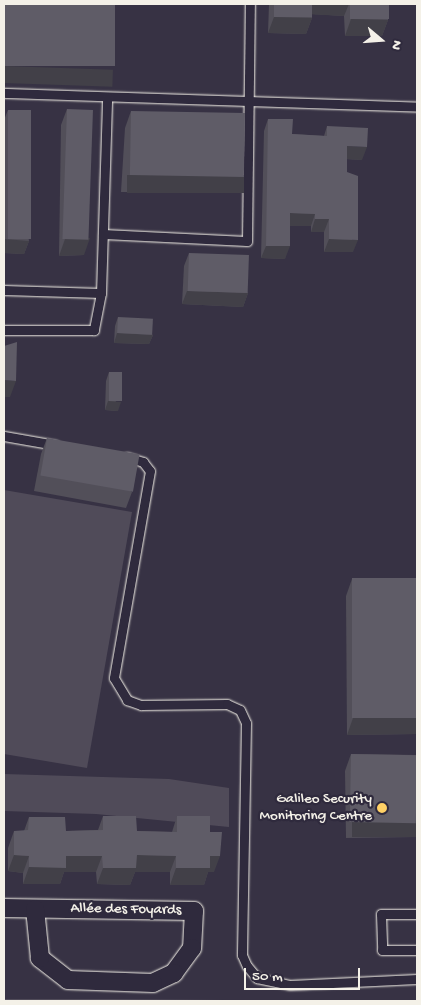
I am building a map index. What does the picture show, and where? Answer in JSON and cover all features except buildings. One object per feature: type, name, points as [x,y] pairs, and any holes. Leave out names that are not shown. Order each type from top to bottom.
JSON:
[{"type":"street","name":"Allée des Foyards","points":[[4,908],[194,911],[192,948],[174,973],[153,983],[68,980],[40,958],[35,909]]},
{"type":"lane","points":[[103,234],[247,241],[250,4]]},
{"type":"lane","points":[[4,93],[248,99],[417,107]]},
{"type":"lane","points":[[4,330],[94,330],[101,293],[107,97]]},
{"type":"lane","points":[[4,290],[101,293]]},
{"type":"lane","points":[[4,436],[68,447]]},
{"type":"lane","points":[[115,455],[143,462],[150,471],[114,678],[119,691],[141,705],[226,704],[240,710],[246,723],[242,955],[246,966],[257,978],[290,985],[417,979]]},
{"type":"lane","points":[[417,914],[380,914],[382,950],[417,950]]},
{"type":"shaded area","points":[[4,490],[132,512],[87,768],[4,754]]},
{"type":"shaded area","points":[[4,774],[169,779],[229,788],[229,827],[96,814],[4,811]]},
{"type":"shaded area","points":[[4,999],[225,999],[4,1001]]},
{"type":"place","name":"Galileo Security Monitoring Centre","points":[[382,808]]}]
